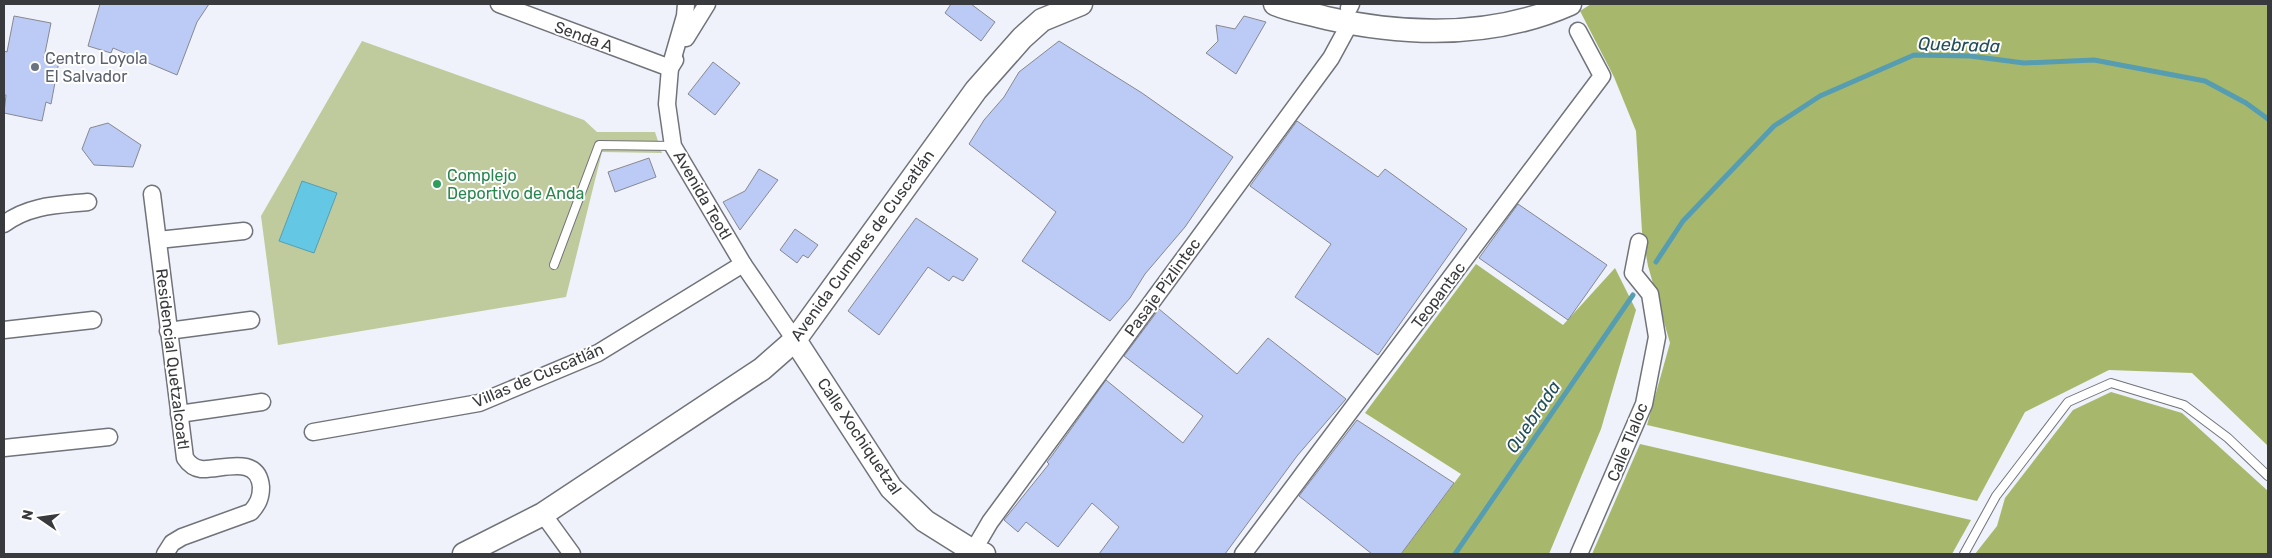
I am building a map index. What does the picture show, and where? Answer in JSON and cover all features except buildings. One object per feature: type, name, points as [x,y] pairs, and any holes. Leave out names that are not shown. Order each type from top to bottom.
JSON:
[{"type":"main road","name":"Avenida Cumbres de Cuscatlán","points":[[464,554],[543,514],[762,369],[795,340],[976,90],[1022,38],[1042,20],[1081,4]]},
{"type":"main road","points":[[1275,4],[1292,11],[1350,11],[1423,19],[1469,16],[1524,4]]},
{"type":"main road","points":[[1327,4],[1429,32],[1468,30],[1549,12],[1570,4]]},
{"type":"main road","name":"Calle Xochiquetzal","points":[[795,340],[892,488],[925,521],[978,552]]},
{"type":"street","name":"Senda A","points":[[498,4],[670,68]]},
{"type":"street","name":"Avenida Teotl","points":[[686,4],[685,16],[670,68],[668,104],[673,146],[743,264],[795,340]]},
{"type":"street","points":[[670,68],[698,15],[707,4]]},
{"type":"street","name":"Pasaje Pizlintec","points":[[978,552],[990,522],[1331,58],[1350,11]]},
{"type":"street","name":"Teopantac","points":[[1243,554],[1602,76],[1578,30]]},
{"type":"street","name":"Residencial Quetzalcoatl","points":[[152,194],[185,458],[189,464],[201,469],[232,466],[248,468],[260,483],[261,496],[257,506],[251,512],[182,537],[172,543],[165,554]]},
{"type":"street","points":[[4,224],[14,216],[36,208],[88,202]]},
{"type":"street","points":[[158,240],[244,231]]},
{"type":"street","name":"Calle Tlaloc","points":[[1579,554],[1644,404],[1656,337],[1650,294],[1634,273],[1639,242]]},
{"type":"street","name":"Villas de Cuscatlán","points":[[313,432],[480,403],[598,353],[743,264]]},
{"type":"street","points":[[4,330],[93,320]]},
{"type":"street","points":[[168,330],[251,320]]},
{"type":"street","points":[[179,414],[262,402]]},
{"type":"street","points":[[4,448],[109,437]]},
{"type":"street","points":[[543,514],[572,554]]},
{"type":"lane","points":[[554,265],[599,145],[673,146]]},
{"type":"lane","points":[[1964,554],[1996,496],[2068,402],[2111,383],[2184,405],[2228,438],[2268,476]]},
{"type":"green space","points":[[1591,4],[2268,4],[2268,446],[2192,373],[2109,370],[2025,412],[1977,501],[1647,425],[1670,343],[1648,266],[1642,232],[1636,131],[1614,77],[1580,11]]},
{"type":"green space","name":"Complejo Deportivo de Anda","points":[[362,41],[584,120],[597,132],[655,132],[662,153],[602,152],[566,297],[278,345],[261,216]]},
{"type":"green space","points":[[1476,264],[1563,325],[1615,268],[1636,310],[1601,429],[1549,554],[1401,554],[1461,474],[1365,413]]},
{"type":"green space","points":[[2111,392],[2182,413],[2268,491],[2268,554],[1975,554],[1997,526],[2005,498],[2073,410]]},
{"type":"green space","points":[[1640,444],[1971,520],[1952,554],[1592,554]]},
{"type":"water","points":[[302,181],[337,193],[314,253],[279,241]]},
{"type":"waterway","name":"Quebrada","points":[[1656,262],[1683,221],[1774,126],[1820,96],[1914,55],[1970,56],[2024,63],[2094,60],[2205,81],[2246,103],[2268,119]]},
{"type":"waterway","name":"Quebrada","points":[[1455,554],[1633,295]]},
{"type":"place","name":"Centro Loyola El Salvador","points":[[35,67]]},
{"type":"place","name":"Complejo Deportivo de Anda","points":[[437,184]]}]
